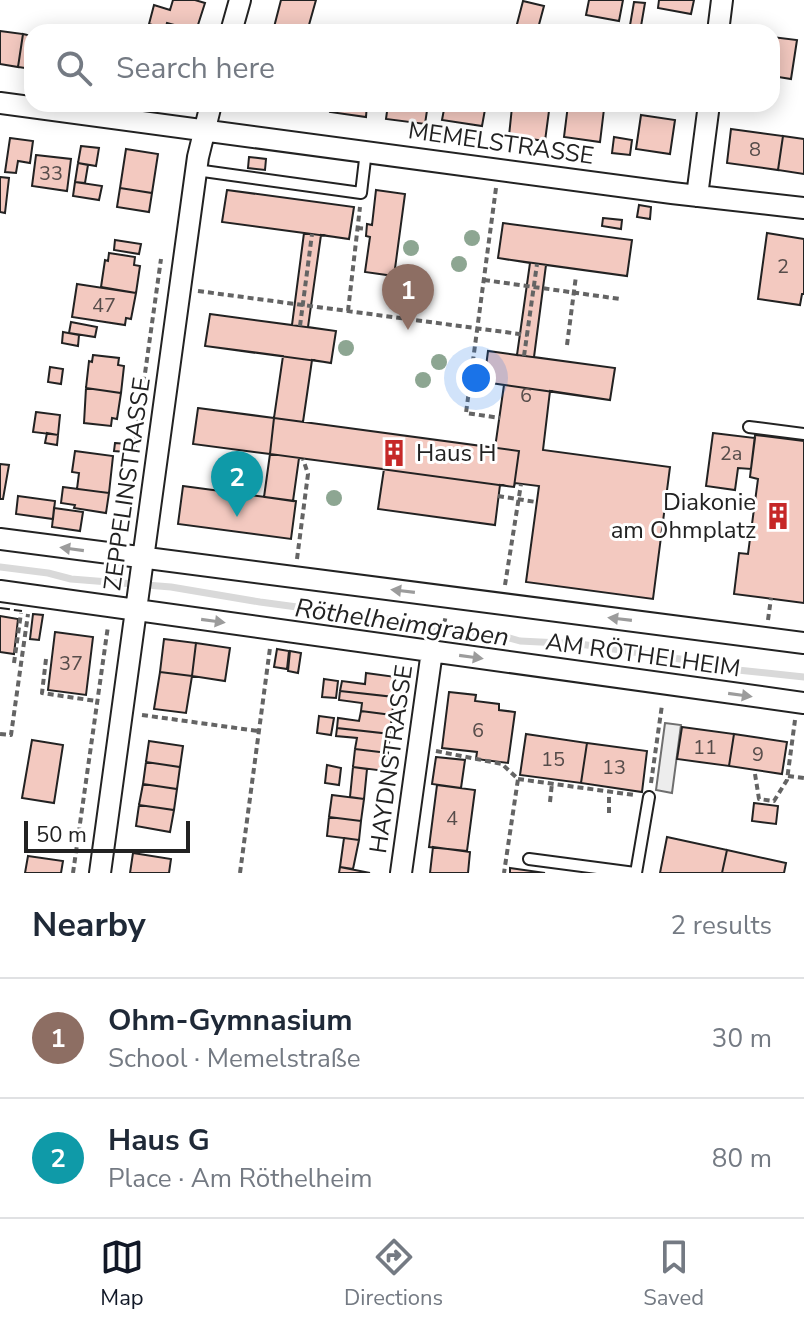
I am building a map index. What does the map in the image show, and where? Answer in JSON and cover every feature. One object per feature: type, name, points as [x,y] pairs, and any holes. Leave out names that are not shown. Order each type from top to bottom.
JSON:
[{"type":"street","points":[[233,24],[240,0]]},
{"type":"street","points":[[719,24],[722,0]]},
{"type":"street","name":"MEMELSTRASSE","points":[[0,103],[24,106]]},
{"type":"street","name":"MEMELSTRASSE","points":[[68,112],[804,208]]},
{"type":"street","name":"ZEPPELINSTRASSE","points":[[100,873],[196,170],[209,112]]},
{"type":"street","points":[[697,196],[708,112]]},
{"type":"street","name":"AM RÖTHELHEIM","points":[[0,539],[142,567],[295,576],[804,643]]},
{"type":"street","name":"AM RÖTHELHEIM","points":[[0,591],[137,604],[273,629],[436,648],[800,706]]},
{"type":"street","name":"HAYDNSTRASSE","points":[[401,873],[418,747],[436,648]]},
{"type":"lane","points":[[196,170],[361,193],[366,151]]},
{"type":"lane","points":[[749,427],[804,434]]},
{"type":"lane","points":[[529,859],[636,873],[649,797]]},
{"type":"path","points":[[496,186],[466,413],[500,418]]},
{"type":"path","points":[[348,311],[361,193]]},
{"type":"path","points":[[357,228],[367,229]]},
{"type":"path","points":[[300,326],[312,234]]},
{"type":"path","points":[[524,356],[537,264]]},
{"type":"path","points":[[567,345],[576,276]]},
{"type":"path","points":[[484,280],[620,299]]},
{"type":"path","points":[[180,288],[527,335]]},
{"type":"path","points":[[295,576],[304,526],[308,474],[303,459]]},
{"type":"path","points":[[503,603],[521,484]]},
{"type":"path","points":[[498,496],[536,502]]},
{"type":"path","points":[[295,510],[304,509]]},
{"type":"path","points":[[14,663],[27,595]]},
{"type":"path","points":[[0,734],[11,735],[27,595]]},
{"type":"path","points":[[436,648],[447,608]]},
{"type":"path","points":[[240,873],[273,629]]},
{"type":"path","points":[[73,873],[105,633]]},
{"type":"path","points":[[46,659],[42,693],[96,701]]},
{"type":"path","points":[[418,747],[502,764],[518,779],[649,797],[665,684]]},
{"type":"path","points":[[755,774],[759,799],[774,801],[788,776],[800,706]]},
{"type":"path","points":[[122,712],[258,731]]},
{"type":"path","points":[[788,776],[804,778]]},
{"type":"path","points":[[504,873],[518,779]]},
{"type":"path","points":[[550,802],[552,783]]},
{"type":"path","points":[[609,791],[609,813]]},
{"type":"shaded area","points":[[665,723],[681,725],[672,793],[656,790]]},
{"type":"building","points":[[173,0],[205,3],[198,24],[149,24],[154,5],[170,10]]},
{"type":"building","points":[[281,0],[316,0],[309,24],[275,24]]},
{"type":"building","points":[[589,0],[623,0],[619,21],[586,15]]},
{"type":"building","points":[[659,0],[694,0],[691,14],[658,8]]},
{"type":"building","points":[[523,1],[544,6],[539,24],[517,24]]},
{"type":"building","points":[[634,2],[645,3],[641,24],[630,24]]},
{"type":"building","points":[[0,31],[23,34],[18,67],[0,64]]},
{"type":"building","points":[[23,34],[24,68],[18,67]]},
{"type":"building","points":[[780,38],[797,40],[791,79],[780,77]]},
{"type":"building","points":[[330,112],[366,112],[366,117]]},
{"type":"building","points":[[387,112],[427,112],[425,124],[386,119]]},
{"type":"building","points":[[444,112],[485,112],[482,126],[442,120]]},
{"type":"building","points":[[511,112],[549,112],[545,141],[509,136]]},
{"type":"building","points":[[567,112],[604,112],[600,142],[564,137]]},
{"type":"building","points":[[641,115],[675,120],[670,154],[636,149]]},
{"type":"building","points":[[731,129],[783,136],[778,170],[727,163]]},
{"type":"building","points":[[783,136],[804,139],[804,174],[778,170]]},
{"type":"building","points":[[614,137],[632,140],[630,155],[612,153]]},
{"type":"building","points":[[10,138],[33,141],[30,163],[18,161],[16,173],[5,172]]},
{"type":"building","points":[[81,146],[99,148],[96,166],[78,163]]},
{"type":"building","points":[[126,149],[158,154],[152,193],[120,188]]},
{"type":"building","points":[[36,155],[71,159],[67,191],[32,186]]},
{"type":"building","points":[[249,157],[266,159],[265,170],[248,168]]},
{"type":"building","points":[[78,163],[88,165],[85,183],[75,182]]},
{"type":"building","points":[[0,177],[9,178],[5,213],[0,212]]},
{"type":"building","points":[[75,182],[102,186],[99,200],[73,196]]},
{"type":"building","points":[[120,188],[152,193],[149,212],[117,207]]},
{"type":"building","points":[[227,190],[354,207],[349,239],[321,235],[308,327],[336,331],[331,363],[312,360],[303,422],[495,448],[504,385],[484,382],[488,351],[517,355],[530,263],[498,258],[503,223],[632,240],[627,276],[546,265],[534,357],[615,368],[610,400],[550,391],[543,450],[670,467],[653,599],[526,582],[539,486],[500,485],[495,525],[378,509],[384,469],[299,458],[293,501],[264,497],[270,454],[193,444],[198,408],[274,418],[283,356],[205,346],[210,314],[292,325],[304,233],[222,222]]},
{"type":"building","points":[[227,190],[354,207],[349,239],[222,222]]},
{"type":"building","points":[[376,190],[405,194],[394,276],[365,272],[370,237],[366,236],[367,224],[372,225]]},
{"type":"building","points":[[639,205],[651,207],[650,219],[637,217]]},
{"type":"building","points":[[603,218],[622,220],[621,229],[602,226]]},
{"type":"building","points":[[503,223],[632,240],[627,276],[498,258]]},
{"type":"building","points":[[767,233],[804,239],[804,294],[800,305],[758,299]]},
{"type":"building","points":[[115,240],[141,244],[139,254],[114,250]]},
{"type":"building","points":[[109,253],[135,257],[134,265],[140,266],[136,293],[101,287]]},
{"type":"building","points":[[77,284],[136,293],[131,319],[126,318],[125,325],[72,317]]},
{"type":"building","points":[[210,314],[336,331],[331,363],[205,346]]},
{"type":"building","points":[[71,322],[97,327],[95,337],[69,333]]},
{"type":"building","points":[[63,332],[79,335],[78,346],[62,343]]},
{"type":"building","points":[[488,351],[615,368],[610,400],[484,382]]},
{"type":"building","points":[[93,355],[119,358],[118,365],[124,366],[121,393],[86,388],[89,361],[92,362]]},
{"type":"building","points":[[50,367],[63,369],[61,384],[48,382]]},
{"type":"building","points":[[86,388],[121,393],[117,419],[112,418],[111,426],[84,423]]},
{"type":"building","points":[[198,408],[274,418],[270,454],[193,444]]},
{"type":"building","points":[[36,412],[60,415],[58,435],[33,432]]},
{"type":"building","name":"Haus H","points":[[274,418],[519,451],[514,487],[270,454]]},
{"type":"building","points":[[47,433],[58,435],[57,445],[45,443]]},
{"type":"building","points":[[713,433],[755,438],[751,469],[738,468],[735,490],[706,486]]},
{"type":"building","name":"Diakonie am Ohmplatz","points":[[755,435],[804,441],[804,603],[734,594],[739,553],[748,554],[758,479],[750,477]]},
{"type":"building","points":[[115,443],[127,444],[126,452],[114,451]]},
{"type":"building","points":[[75,451],[113,456],[109,493],[77,489],[79,473],[72,472]]},
{"type":"building","points":[[0,464],[9,465],[3,499],[0,499]]},
{"type":"building","points":[[183,486],[296,501],[291,539],[178,524]]},
{"type":"building","points":[[63,487],[109,493],[106,513],[61,503]]},
{"type":"building","points":[[18,496],[55,501],[53,519],[16,514]]},
{"type":"building","points":[[54,508],[83,512],[80,531],[52,527]]},
{"type":"building","points":[[33,614],[43,615],[39,640],[30,639]]},
{"type":"building","points":[[0,616],[18,619],[14,654],[0,652]]},
{"type":"building","points":[[55,632],[93,637],[86,695],[48,690]]},
{"type":"building","points":[[164,639],[196,643],[192,676],[160,672]]},
{"type":"building","points":[[196,643],[230,648],[225,681],[192,676]]},
{"type":"building","points":[[277,649],[289,651],[287,669],[274,667]]},
{"type":"building","points":[[290,651],[301,653],[298,673],[288,671]]},
{"type":"building","points":[[160,672],[192,676],[186,713],[154,709]]},
{"type":"building","points":[[366,673],[396,677],[394,697],[340,691],[342,681],[365,684]]},
{"type":"building","points":[[324,679],[338,681],[336,698],[322,697]]},
{"type":"building","points":[[340,691],[394,697],[392,715],[361,711],[362,703],[339,700]]},
{"type":"building","points":[[449,692],[476,695],[475,701],[499,704],[499,710],[515,712],[508,763],[476,759],[477,752],[442,748]]},
{"type":"building","points":[[361,711],[392,715],[390,734],[337,728],[338,718],[359,721]]},
{"type":"building","points":[[319,716],[334,718],[331,735],[317,733]]},
{"type":"building","points":[[682,727],[734,734],[729,766],[677,759]]},
{"type":"building","points":[[337,728],[390,734],[388,753],[355,749],[357,738],[336,736]]},
{"type":"building","points":[[526,734],[587,743],[581,783],[520,775]]},
{"type":"building","points":[[734,734],[787,742],[782,774],[729,766]]},
{"type":"building","points":[[32,740],[63,745],[54,803],[22,798]]},
{"type":"building","points":[[149,741],[183,746],[180,767],[146,762]]},
{"type":"building","points":[[587,743],[647,751],[642,792],[581,783]]},
{"type":"building","points":[[355,749],[388,753],[385,771],[353,767]]},
{"type":"building","points":[[436,757],[465,760],[461,788],[432,784]]},
{"type":"building","points":[[146,762],[180,767],[177,789],[143,784]]},
{"type":"building","points":[[327,765],[341,768],[339,785],[325,783]]},
{"type":"building","points":[[353,767],[367,769],[364,799],[350,797]]},
{"type":"building","points":[[143,784],[177,789],[174,810],[139,805]]},
{"type":"building","points":[[437,785],[475,790],[467,851],[429,847]]},
{"type":"building","points":[[332,795],[364,799],[361,821],[329,817]]},
{"type":"building","points":[[754,803],[778,806],[776,824],[752,821]]},
{"type":"building","points":[[139,805],[174,810],[170,832],[136,826]]},
{"type":"building","points":[[329,817],[361,821],[359,840],[327,836]]},
{"type":"building","points":[[667,837],[727,850],[722,873],[660,873]]},
{"type":"building","points":[[344,838],[359,840],[353,869],[340,867]]},
{"type":"building","points":[[433,847],[470,852],[468,873],[430,873]]},
{"type":"building","points":[[727,850],[786,863],[784,873],[722,873]]},
{"type":"building","points":[[133,853],[171,859],[169,873],[130,873]]},
{"type":"building","points":[[28,856],[63,861],[61,873],[25,873]]},
{"type":"building","points":[[340,867],[370,873],[339,873]]},
{"type":"building","points":[[510,868],[545,873],[510,873]]},
{"type":"waterway","name":"Röthelheimgraben","points":[[0,567],[71,579],[171,587],[423,624],[449,631],[499,635],[520,641],[580,644],[713,664],[728,669],[804,677]]},
{"type":"fence","points":[[0,608],[22,611]]},
{"type":"place","name":"Ohm-Gymnasium","points":[[408,330]]},
{"type":"place","name":"Haus H","points":[[394,453]]},
{"type":"place","name":"Diakonie am Ohmplatz","points":[[778,516]]},
{"type":"place","name":"Haus G","points":[[237,517]]}]
